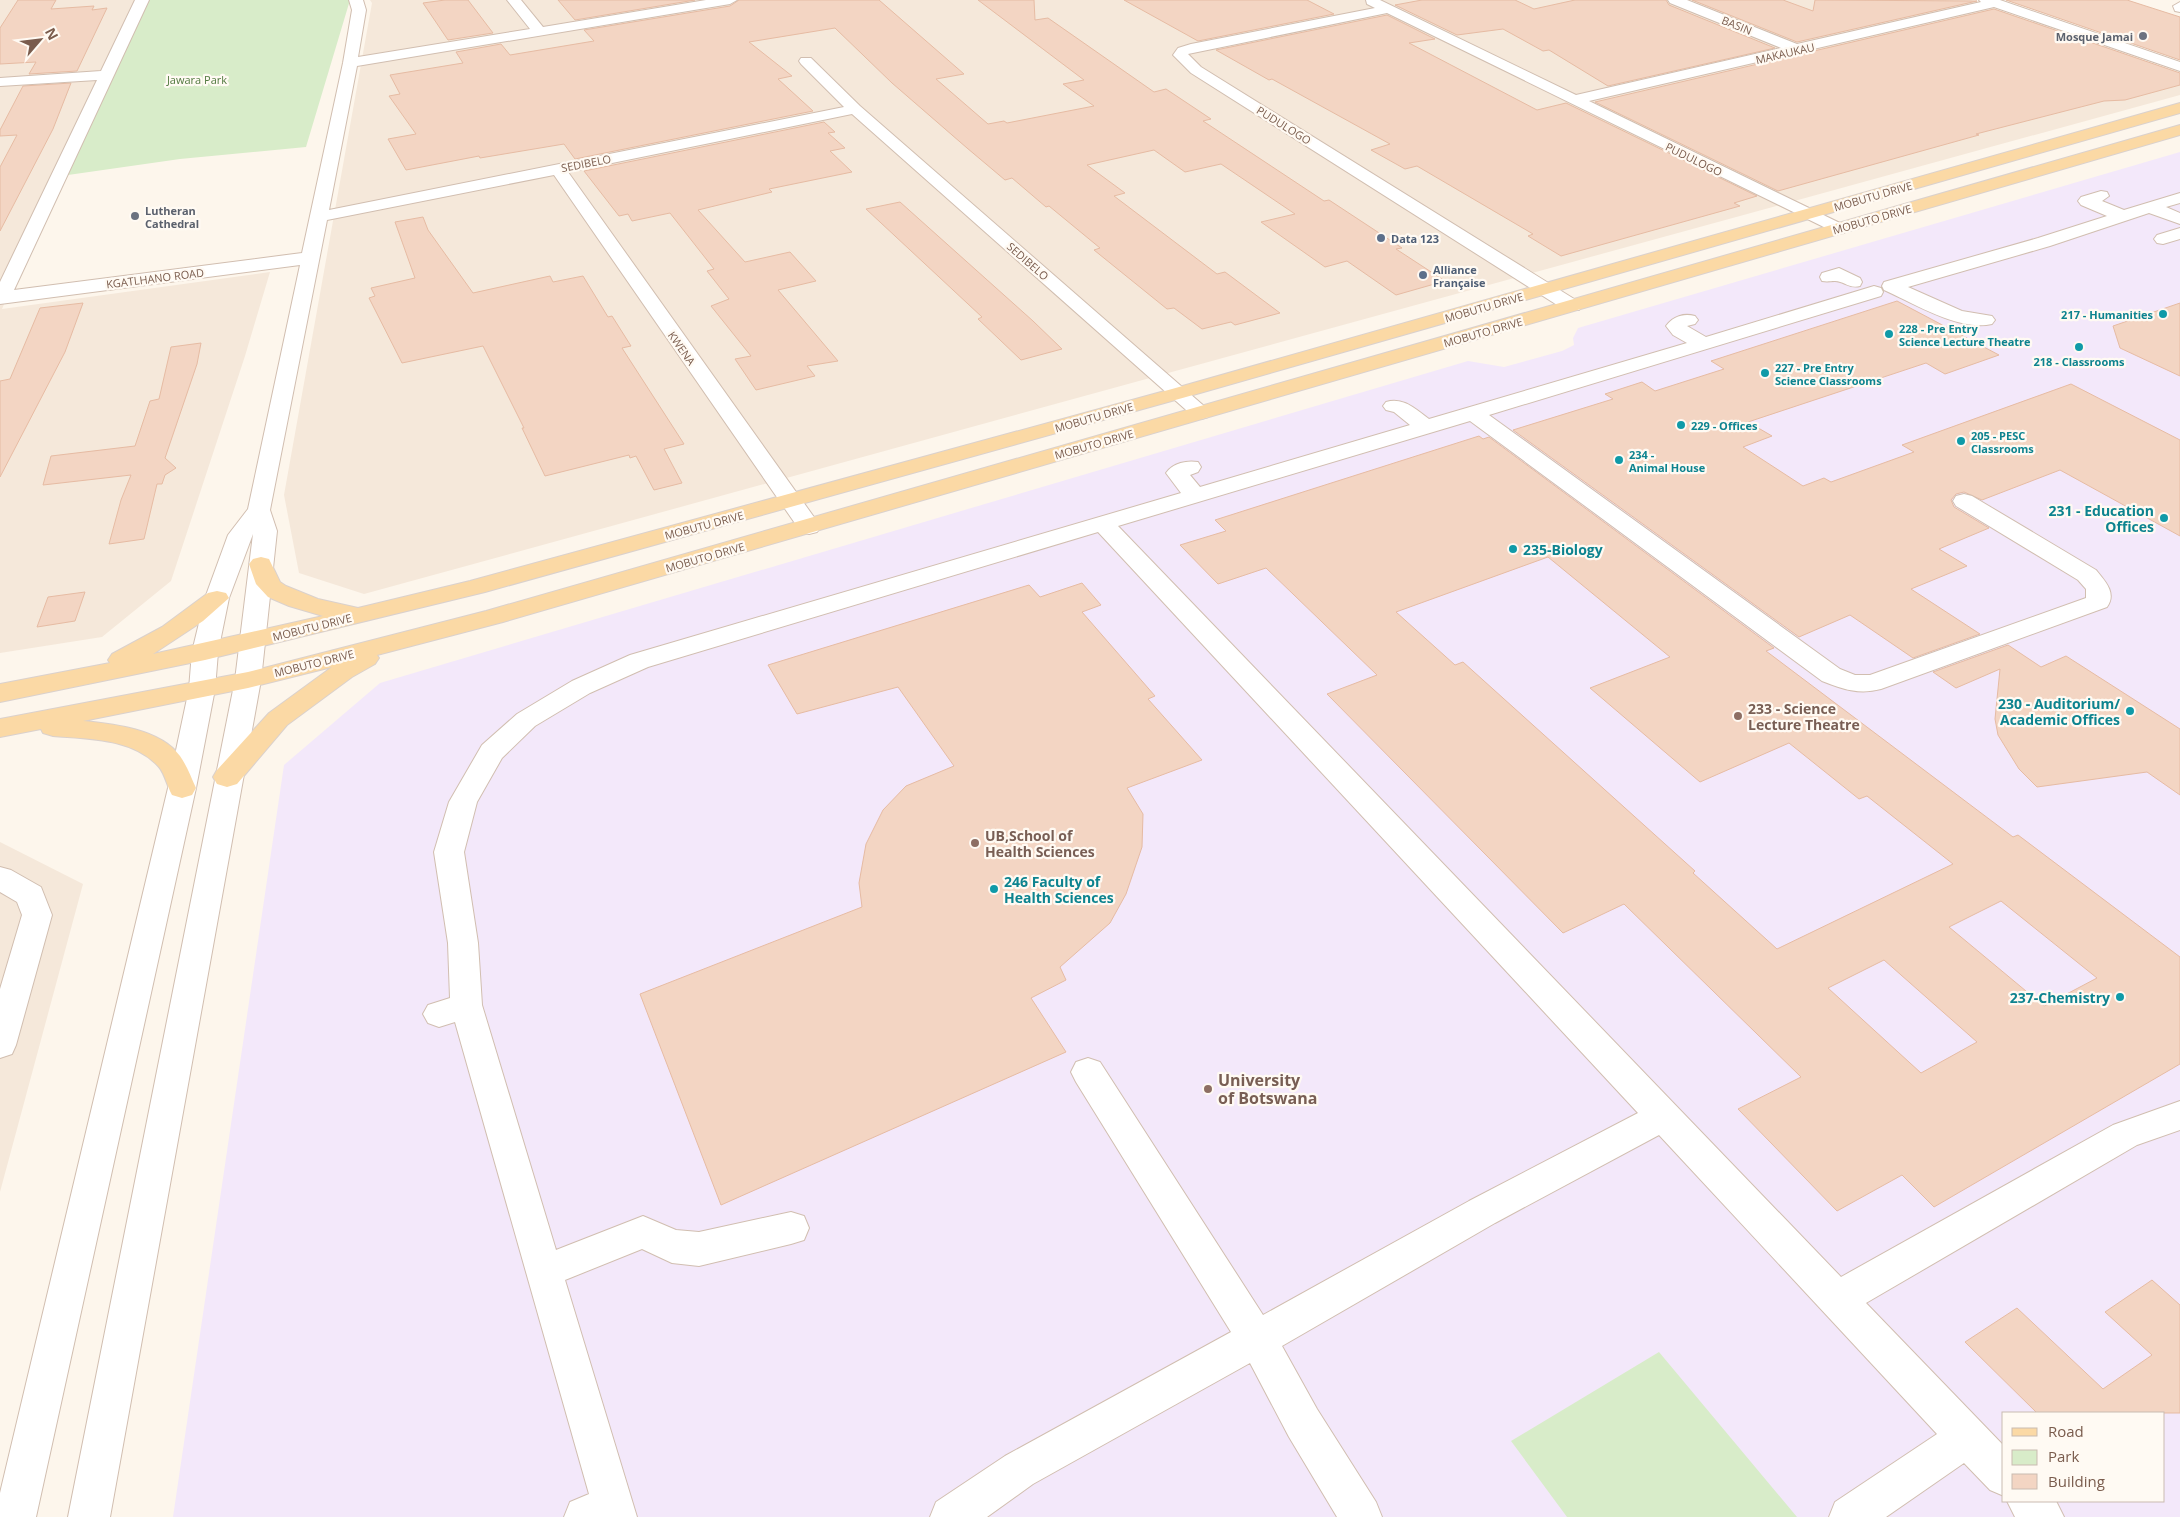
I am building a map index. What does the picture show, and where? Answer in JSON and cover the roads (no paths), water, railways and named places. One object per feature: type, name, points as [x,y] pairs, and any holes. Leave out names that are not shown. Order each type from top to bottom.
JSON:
[{"type":"main road","name":"MOBUTU DRIVE","points":[[0,693],[253,642],[476,587],[1179,393],[2180,108]]},
{"type":"main road","name":"MOBUTO DRIVE","points":[[12,726],[248,680],[494,617],[2180,130]]},
{"type":"main road","points":[[1492,305],[1518,322]]},
{"type":"main road","points":[[261,564],[270,586],[292,598],[324,610],[363,615]]},
{"type":"main road","points":[[56,682],[116,662],[144,649],[178,628],[217,598]]},
{"type":"main road","points":[[227,777],[278,719],[343,671],[396,642]]},
{"type":"main road","points":[[12,726],[94,731],[132,739],[154,748],[169,761],[182,788]]},
{"type":"street","points":[[1,298],[142,0]]},
{"type":"street","points":[[14,1517],[182,788],[202,689],[205,652],[217,598],[240,535],[259,510],[350,63],[359,10],[356,0]]},
{"type":"street","points":[[514,0],[540,32]]},
{"type":"street","points":[[350,63],[730,0]]},
{"type":"street","name":"PUDULOGO","points":[[1371,0],[1838,229]]},
{"type":"street","name":"BASIN","points":[[1675,0],[1798,50]]},
{"type":"street","points":[[1991,2],[2180,66]]},
{"type":"street","name":"MAKAUKAU","points":[[1574,100],[1798,50],[1991,2]]},
{"type":"street","name":"PUDULOGO","points":[[1389,9],[1191,48],[1180,55],[1196,70],[1572,306]]},
{"type":"street","name":"SEDIBELO","points":[[806,61],[855,108],[1200,413]]},
{"type":"street","points":[[0,82],[107,75]]},
{"type":"street","name":"SEDIBELO","points":[[318,217],[855,108]]},
{"type":"street","name":"KWENA","points":[[558,168],[789,502],[809,527]]},
{"type":"street","points":[[2101,196],[2087,201],[2123,216]]},
{"type":"street","points":[[1985,320],[1958,316],[1948,307],[1891,286],[2044,242],[2180,198]]},
{"type":"street","points":[[2150,207],[2180,219]]},
{"type":"street","points":[[2163,239],[2180,232]]},
{"type":"street","name":"KGATLHANO ROAD","points":[[1,298],[310,258]]},
{"type":"street","points":[[1829,277],[1839,274],[1853,282]]},
{"type":"street","points":[[604,1513],[543,1272],[452,1010],[463,944],[448,852],[464,802],[492,752],[526,720],[581,687],[638,661],[1103,523],[1192,481],[1426,427],[1874,292]]},
{"type":"street","points":[[1688,320],[1680,322],[1676,326],[1680,331],[1704,344]]},
{"type":"street","points":[[1392,406],[1400,407],[1426,427]]},
{"type":"street","points":[[1473,413],[1831,675],[1852,683],[1872,683],[2098,602],[2098,588],[2087,574],[1964,501]]},
{"type":"street","points":[[88,1517],[217,845],[227,777],[248,680],[265,530],[259,510]]},
{"type":"street","points":[[1103,523],[2002,1474]]},
{"type":"street","points":[[0,878],[30,895],[37,915],[0,1045]]},
{"type":"street","points":[[1088,1072],[1257,1339],[1303,1423],[1361,1517]]},
{"type":"street","points":[[1836,1300],[2124,1135],[2180,1115]]},
{"type":"street","points":[[951,1517],[1019,1470],[1482,1212],[1664,1116]]},
{"type":"street","points":[[543,1272],[644,1232],[672,1246],[699,1249],[791,1228]]},
{"type":"street","points":[[1850,1517],[1967,1438]]},
{"type":"street","points":[[2029,1502],[2043,1517]]},
{"type":"place","name":"Mosque Jamai","points":[[2143,36]]},
{"type":"place","name":"Lutheran Cathedral","points":[[135,216]]},
{"type":"place","name":"Data 123","points":[[1381,238]]},
{"type":"place","name":"Alliance Française","points":[[1423,275]]},
{"type":"place","name":"217 - Humanities","points":[[2163,314]]},
{"type":"place","name":"228 - Pre Entry Science Lecture Theatre","points":[[1889,334]]},
{"type":"place","name":"218 - Classrooms","points":[[2079,347]]},
{"type":"place","name":"227 - Pre Entry Science Classrooms","points":[[1765,373]]},
{"type":"place","name":"229 - Offices","points":[[1681,425]]},
{"type":"place","name":"205 - PESC Classrooms","points":[[1961,441]]},
{"type":"place","name":"234 - Animal House","points":[[1619,460]]},
{"type":"place","name":"231 - Education Offices","points":[[2164,518]]},
{"type":"place","name":"235-Biology","points":[[1513,549]]},
{"type":"place","name":"230 - Auditorium/ Academic Offices","points":[[2130,711]]},
{"type":"place","name":"233 - Science Lecture Theatre","points":[[1738,716]]},
{"type":"place","name":"UB,School of Health Sciences","points":[[975,843]]},
{"type":"place","name":"246 Faculty of Health Sciences","points":[[994,889]]},
{"type":"place","name":"237-Chemistry","points":[[2120,997]]},
{"type":"place","name":"University of Botswana","points":[[1208,1089]]},
{"type":"park label","name":"Jawara Park","points":[[197,79]]}]
